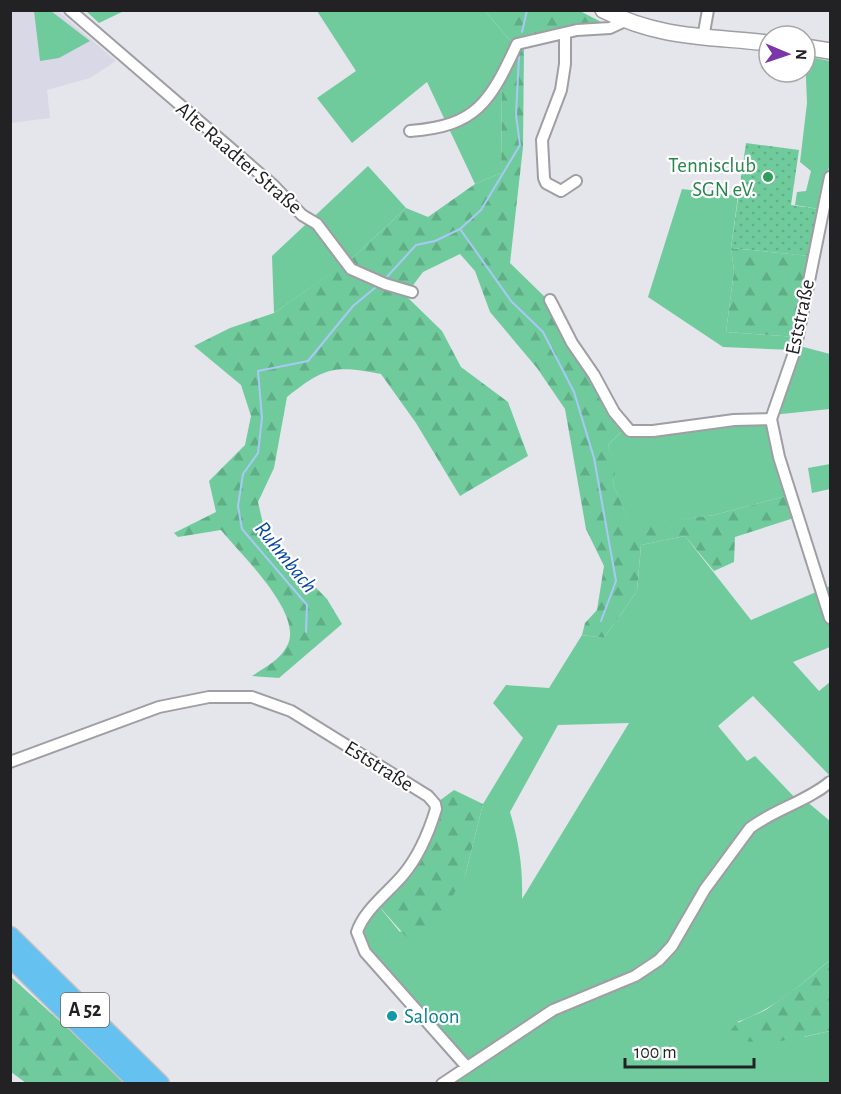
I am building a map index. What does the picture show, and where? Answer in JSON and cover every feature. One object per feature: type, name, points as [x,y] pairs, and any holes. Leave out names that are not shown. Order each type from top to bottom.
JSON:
[{"type":"highway","name":"A 52","points":[[10,936],[160,1083]]},
{"type":"highway","name":"A 52","points":[[10,957],[139,1083]]},
{"type":"main road","points":[[603,10],[625,21],[675,35],[757,42]]},
{"type":"street","name":"Alte Raadter Straße","points":[[70,10],[317,225],[351,269],[385,284],[412,292]]},
{"type":"street","points":[[703,38],[708,10]]},
{"type":"street","points":[[410,131],[450,126],[466,118],[492,93],[501,80],[517,44],[565,35],[577,30],[610,28],[625,21]]},
{"type":"street","points":[[565,35],[561,90],[542,140],[544,177],[546,183],[561,191],[576,181]]},
{"type":"street","name":"Eststraße","points":[[771,419],[795,350],[831,177]]},
{"type":"street","points":[[550,300],[572,343],[594,375],[614,412],[630,431],[653,431],[734,420],[771,419],[779,457],[826,588],[831,618]]},
{"type":"street","name":"Eststraße","points":[[10,762],[159,707],[209,697],[252,698],[291,711],[428,796],[436,809],[420,850],[405,873],[361,921],[357,932],[365,952],[467,1067]]},
{"type":"street","points":[[442,1083],[554,1010],[635,976],[659,960],[672,946],[705,889],[750,828],[760,820],[793,807],[831,782]]},
{"type":"shaded area","points":[[10,11],[58,11],[116,61],[90,78],[47,90],[50,118],[11,123]]},
{"type":"green space","points":[[34,11],[51,11],[90,41],[59,58],[40,61]]},
{"type":"green space","points":[[86,11],[124,11],[99,23]]},
{"type":"green space","points":[[317,11],[485,11],[513,44],[502,83],[501,173],[475,184],[427,82],[352,143],[317,98],[356,71]]},
{"type":"green space","points":[[485,11],[580,11],[605,24],[513,44]]},
{"type":"green space","points":[[524,46],[523,147],[510,263],[549,301],[625,428],[608,445],[616,467],[613,484],[631,526],[714,515],[790,495],[797,517],[735,537],[734,562],[714,571],[685,536],[641,545],[637,591],[604,638],[582,635],[585,623],[597,610],[604,566],[586,529],[565,409],[537,368],[490,312],[475,271],[460,254],[423,272],[411,288],[361,272],[349,261],[406,208],[428,217],[475,184],[501,173],[502,83],[514,49]]},
{"type":"green space","points":[[817,58],[830,61],[830,163],[819,209],[795,205],[797,192],[806,191],[811,171],[800,162],[807,103],[806,84],[817,84]]},
{"type":"green space","points":[[746,143],[799,150],[791,205],[819,209],[810,256],[731,248]]},
{"type":"green space","points":[[368,166],[406,208],[349,261],[274,313],[272,256]]},
{"type":"green space","points":[[682,189],[738,196],[731,248],[734,271],[726,332],[796,337],[793,350],[723,347],[648,297]]},
{"type":"green space","points":[[731,248],[810,256],[796,337],[726,332],[734,271]]},
{"type":"green space","points":[[341,266],[404,294],[442,331],[461,367],[508,402],[528,456],[460,496],[416,423],[381,374],[341,369],[331,371],[311,379],[287,397],[274,468],[258,502],[266,537],[327,599],[342,624],[279,678],[252,676],[276,660],[287,646],[290,633],[287,618],[279,602],[268,585],[221,530],[178,537],[174,533],[216,512],[209,481],[245,445],[251,416],[241,385],[194,346],[230,328],[274,313]]},
{"type":"green space","points":[[796,345],[830,354],[830,409],[772,415]]},
{"type":"green space","points":[[769,421],[790,495],[714,515],[631,527],[613,484],[615,467],[608,445],[625,428]]},
{"type":"green space","points":[[830,464],[830,489],[812,493],[808,468]]},
{"type":"green space","points":[[685,536],[751,620],[830,586],[830,647],[793,662],[819,691],[830,682],[830,776],[753,696],[718,726],[747,761],[755,756],[799,802],[805,800],[830,821],[830,960],[798,987],[763,1011],[737,1022],[804,1037],[830,1031],[830,1083],[442,1083],[467,1067],[365,952],[361,921],[377,904],[400,932],[465,876],[483,804],[523,738],[493,703],[506,685],[549,688],[582,635],[604,638],[637,591],[641,545]],"holes":[[[629,723],[522,899],[520,855],[510,812],[558,725]]]},
{"type":"green space","points":[[454,790],[483,804],[465,876],[430,932],[409,940],[377,904],[405,873],[435,804]]},
{"type":"green space","points":[[830,960],[830,1031],[771,1042],[736,1039],[731,1030],[735,1026],[767,1009]]},
{"type":"green space","points":[[10,976],[128,1083],[26,1083],[11,1072]]},
{"type":"waterway","name":"Ruhmbach","points":[[522,32],[527,10]]},
{"type":"waterway","name":"Ruhmbach","points":[[385,279],[416,245],[435,241],[460,229],[481,210],[520,145],[516,115],[519,57]]},
{"type":"waterway","name":"Ruhmbach","points":[[460,229],[511,301],[543,332],[574,392],[594,458],[616,581],[601,621]]},
{"type":"waterway","name":"Ruhmbach","points":[[306,632],[307,605],[242,529],[238,506],[243,474],[258,453],[262,418],[258,371],[308,361],[353,306],[376,287]]},
{"type":"place","name":"Tennisclub SGN eV.","points":[[768,177]]},
{"type":"place","name":"Saloon","points":[[392,1016]]}]
